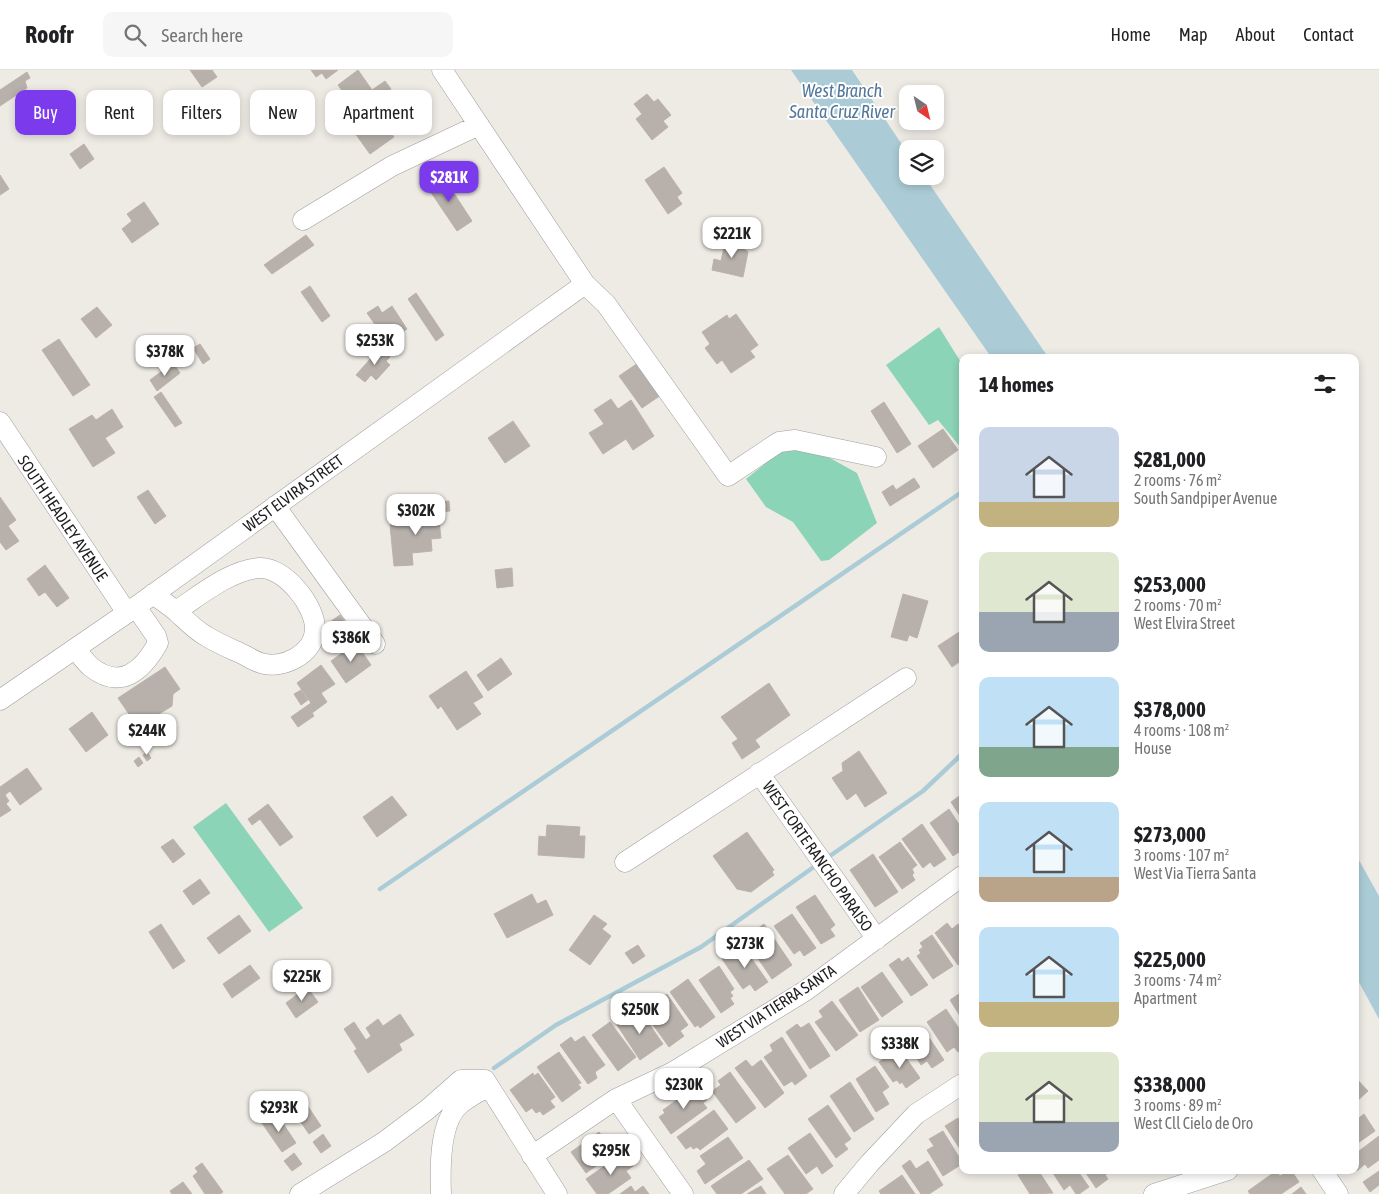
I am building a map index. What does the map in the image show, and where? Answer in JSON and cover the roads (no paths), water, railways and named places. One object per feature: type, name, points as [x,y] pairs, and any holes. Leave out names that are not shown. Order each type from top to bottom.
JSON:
[{"type":"street","points":[[442,70],[585,284],[606,304],[728,476],[779,442],[796,440],[876,457]]},
{"type":"street","points":[[304,220],[392,166],[479,125]]},
{"type":"street","name":"WEST ELVIRA STREET","points":[[0,700],[131,610],[585,284]]},
{"type":"street","name":"SOUTH HEADLEY AVENUE","points":[[0,422],[131,610],[156,636],[158,643],[145,663],[136,672],[119,676],[101,673],[90,666],[75,649]]},
{"type":"street","points":[[275,506],[375,644]]},
{"type":"street","points":[[153,594],[206,636],[261,663],[274,666],[285,664],[306,650],[313,640],[315,629],[312,615],[293,585],[283,575],[271,569],[259,568],[244,571],[223,580],[176,611]]},
{"type":"street","name":"WEST CORTE RANCHO PARAISO","points":[[625,862],[906,678]]},
{"type":"street","name":"WEST CORTE RANCHO PARAISO","points":[[760,773],[877,938]]},
{"type":"street","name":"WEST VIA TIERRA SANTA","points":[[532,1156],[616,1099],[673,1072],[796,996],[959,878]]},
{"type":"street","points":[[300,1194],[384,1142],[428,1109],[461,1080],[486,1083]]},
{"type":"street","points":[[486,1083],[557,1194]]},
{"type":"street","points":[[441,1194],[442,1145],[448,1120],[458,1106],[486,1083]]},
{"type":"street","points":[[844,1194],[916,1114],[959,1086]]},
{"type":"street","points":[[616,1099],[683,1194]]},
{"type":"street","points":[[1154,1194],[1216,1174]]},
{"type":"street","points":[[1325,1174],[1338,1194]]},
{"type":"water","name":"West Branch Santa Cruz River","points":[[791,70],[852,70],[899,140],[899,185],[930,185],[1046,354],[989,354]]},
{"type":"water","points":[[1359,860],[1379,896],[1379,1019],[1359,982]]},
{"type":"waterway","points":[[380,889],[959,494]]},
{"type":"waterway","points":[[827,858],[923,791],[959,757]]},
{"type":"waterway","points":[[494,1068],[556,1025],[701,947],[818,864]]}]
